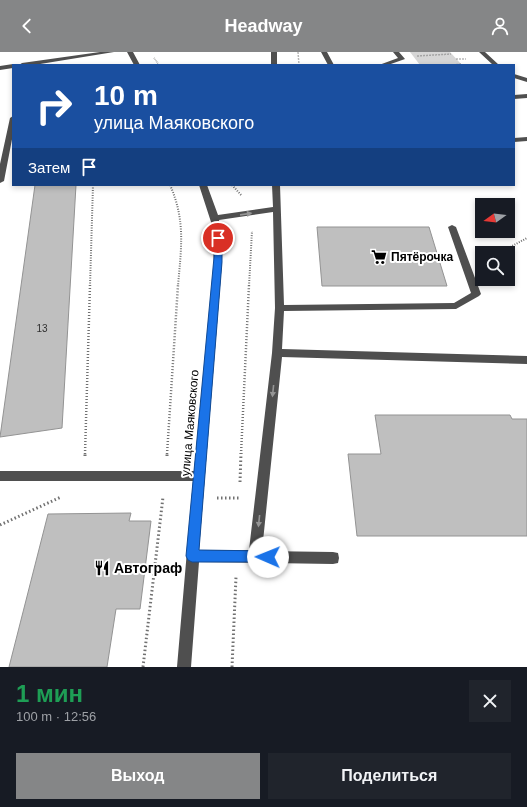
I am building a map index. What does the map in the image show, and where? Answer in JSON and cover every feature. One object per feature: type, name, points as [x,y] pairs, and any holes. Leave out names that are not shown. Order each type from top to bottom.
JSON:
[{"type":"street","points":[[30,64],[111,52]]},
{"type":"street","points":[[130,52],[136,64]]},
{"type":"street","points":[[274,52],[274,64]]},
{"type":"street","points":[[324,52],[330,64]]},
{"type":"street","points":[[385,64],[402,59],[396,52]]},
{"type":"street","points":[[482,52],[495,64]]},
{"type":"street","points":[[0,68],[12,66]]},
{"type":"street","points":[[515,76],[527,80]]},
{"type":"street","points":[[515,97],[527,96]]},
{"type":"street","points":[[0,181],[12,123]]},
{"type":"street","points":[[515,140],[527,139]]},
{"type":"street","name":"улица Маяковского","points":[[184,667],[192,556],[218,262],[216,218],[203,186]]},
{"type":"street","points":[[255,556],[277,353],[280,308],[276,186]]},
{"type":"street","points":[[216,218],[277,209]]},
{"type":"street","points":[[280,308],[456,306],[476,294],[452,227]]},
{"type":"street","points":[[277,353],[527,360]]},
{"type":"street","points":[[0,476],[199,476]]},
{"type":"street","points":[[192,556],[333,558]]},
{"type":"path","points":[[298,52],[299,64]]},
{"type":"path","points":[[400,58],[451,54]]},
{"type":"path","points":[[84,476],[93,186]]},
{"type":"path","points":[[143,667],[165,476],[182,231],[176,198],[170,186]]},
{"type":"path","points":[[233,186],[246,200],[252,231],[239,503]]},
{"type":"path","points":[[512,246],[527,238]]},
{"type":"path","points":[[0,525],[61,498]]},
{"type":"path","points":[[232,667],[237,556]]},
{"type":"shaded area","points":[[410,52],[450,52],[461,64],[419,64]]},
{"type":"building","points":[[35,186],[76,186],[62,428],[0,437]]},
{"type":"building","name":"Пятёрочка","points":[[317,227],[429,227],[447,286],[322,286]]},
{"type":"building","points":[[375,415],[510,415],[512,419],[527,419],[527,536],[357,536],[348,454],[381,454]]},
{"type":"building","points":[[131,513],[129,521],[151,521],[140,609],[116,609],[107,667],[9,667],[48,514]]},
{"type":"place","name":"Пятёрочка","points":[[379,257]]},
{"type":"place","name":"Автограф","points":[[102,568]]},
{"type":"route","points":[[218,238],[218,262],[192,556],[268,557]]}]
